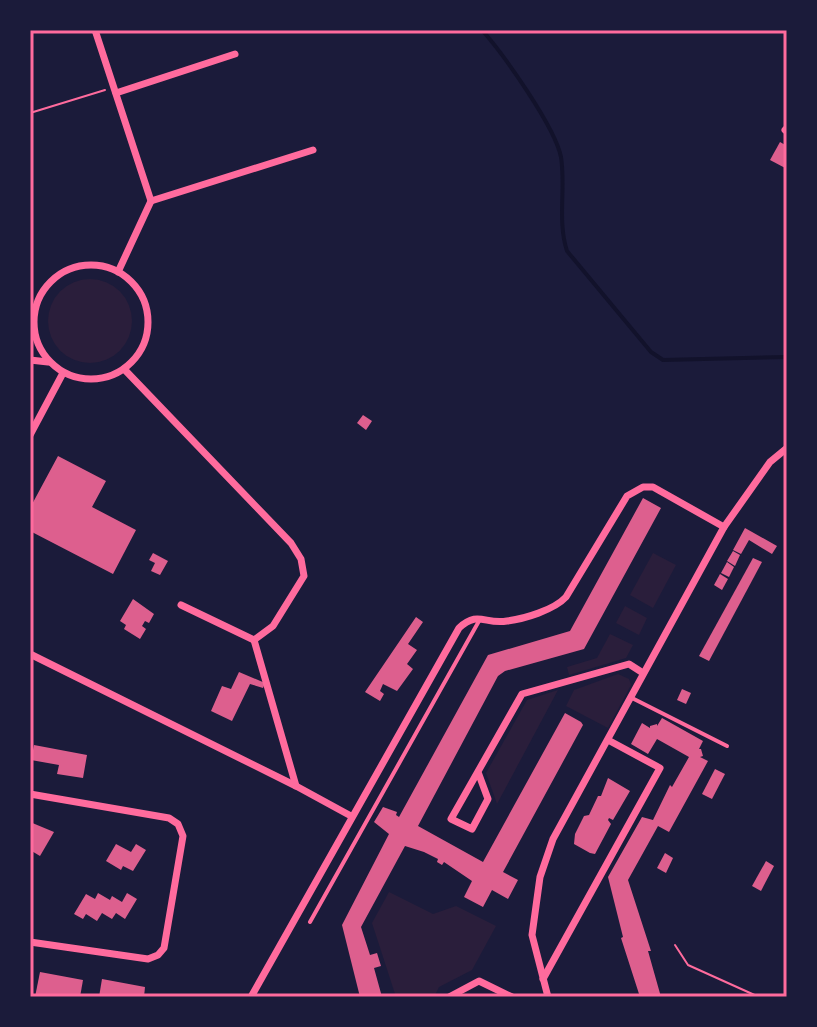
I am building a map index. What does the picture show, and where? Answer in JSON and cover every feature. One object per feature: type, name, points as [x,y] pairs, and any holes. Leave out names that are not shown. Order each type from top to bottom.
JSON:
[{"type":"street","points":[[95,30],[151,201],[118,272]]},
{"type":"street","points":[[115,90],[235,54]]},
{"type":"street","points":[[151,201],[313,150]]},
{"type":"street","points":[[83,265],[101,266],[118,272],[131,281],[147,310],[148,327],[136,358],[110,377],[78,379],[63,373],[48,362],[38,347],[33,330],[34,312],[40,295],[58,276],[83,265]]},
{"type":"street","points":[[30,360],[48,362]]},
{"type":"street","points":[[124,369],[291,543],[301,559],[304,576],[273,626],[254,640]]},
{"type":"street","points":[[30,435],[63,373]]},
{"type":"street","points":[[548,997],[532,935],[540,877],[553,839],[726,524],[770,462],[787,448]]},
{"type":"street","points":[[251,997],[459,628],[468,620],[508,621],[559,604],[633,491],[653,487],[726,524]]},
{"type":"street","points":[[181,605],[254,640],[296,786]]},
{"type":"street","points":[[30,654],[351,816]]},
{"type":"street","points":[[478,772],[488,799],[472,829],[451,819],[522,694],[629,664],[643,673]]},
{"type":"street","points":[[543,979],[660,768],[608,740]]},
{"type":"street","points":[[30,794],[169,818],[178,824],[183,836],[164,948],[158,955],[148,959],[30,942]]},
{"type":"street","points":[[449,997],[479,981],[512,997]]},
{"type":"lane","points":[[310,922],[480,618]]},
{"type":"lane","points":[[630,697],[727,746]]},
{"type":"path","points":[[30,113],[115,90]]},
{"type":"path","points":[[675,945],[688,965],[759,997]]},
{"type":"shaded area","points":[[90,279],[106,282],[120,291],[129,305],[132,321],[129,337],[120,351],[106,360],[90,363],[74,360],[60,351],[51,337],[48,321],[51,305],[60,291],[74,282]]},
{"type":"shaded area","points":[[653,553],[676,565],[653,608],[630,595]]},
{"type":"shaded area","points":[[625,606],[647,618],[639,635],[616,623]]},
{"type":"shaded area","points":[[610,634],[633,645],[626,658],[569,675],[567,667],[597,658]]},
{"type":"shaded area","points":[[618,674],[629,679],[631,685],[608,728],[566,706],[574,690]]},
{"type":"shaded area","points":[[558,690],[497,804],[486,773],[527,700]]},
{"type":"shaded area","points":[[389,892],[433,914],[456,906],[496,926],[472,970],[439,987],[434,997],[396,997],[372,923]]},
{"type":"building","points":[[780,142],[787,146],[787,169],[770,160]]},
{"type":"building","points":[[363,415],[372,421],[366,430],[357,423]]},
{"type":"building","points":[[58,456],[106,481],[92,507],[136,530],[113,574],[30,531],[30,508]]},
{"type":"building","points":[[643,498],[661,508],[584,649],[505,671],[498,676],[418,826],[483,862],[565,713],[581,722],[583,725],[503,872],[518,880],[508,899],[492,890],[483,907],[464,897],[472,881],[444,862],[442,865],[437,862],[438,859],[405,846],[361,927],[370,955],[377,953],[381,966],[374,968],[382,997],[360,997],[342,925],[389,834],[374,822],[383,807],[397,812],[399,817],[488,655],[570,631]]},
{"type":"building","points":[[745,528],[777,546],[772,554],[749,540],[741,554],[733,550]]},
{"type":"building","points":[[733,551],[740,555],[735,566],[727,561]]},
{"type":"building","points":[[153,553],[168,561],[160,575],[151,571],[155,563],[149,560]]},
{"type":"building","points":[[753,558],[762,562],[709,661],[699,656]]},
{"type":"building","points":[[727,562],[734,567],[729,577],[721,573]]},
{"type":"building","points":[[720,574],[728,579],[722,590],[714,585]]},
{"type":"building","points":[[133,599],[154,614],[149,623],[145,621],[142,626],[146,629],[140,639],[124,629],[126,625],[120,621]]},
{"type":"building","points":[[416,617],[423,622],[408,644],[417,650],[407,664],[413,669],[397,691],[383,684],[380,691],[384,694],[380,701],[365,692]]},
{"type":"building","points":[[239,672],[265,683],[263,688],[250,684],[232,721],[211,711],[222,686],[231,689]]},
{"type":"building","points":[[682,689],[691,693],[686,704],[677,700]]},
{"type":"building","points":[[662,718],[703,741],[699,749],[703,756],[700,757],[708,761],[669,832],[658,826],[628,880],[651,951],[648,951],[661,997],[640,997],[621,938],[608,877],[642,817],[653,820],[670,785],[672,787],[689,757],[657,739],[648,754],[631,744],[642,723],[650,728],[657,726]]},
{"type":"building","points":[[34,745],[87,755],[83,778],[57,774],[59,765],[31,760]]},
{"type":"building","points":[[715,769],[725,774],[712,799],[702,794]]},
{"type":"building","points":[[608,778],[630,791],[613,820],[609,818],[611,824],[595,854],[590,853],[574,844],[575,834],[584,816],[589,815],[598,796],[601,796]]},
{"type":"building","points":[[30,822],[54,832],[40,856],[30,850]]},
{"type":"building","points":[[116,844],[131,852],[136,844],[146,850],[133,871],[123,866],[121,870],[106,861]]},
{"type":"building","points":[[665,853],[673,858],[666,873],[657,868]]},
{"type":"building","points":[[766,861],[774,866],[761,891],[752,886]]},
{"type":"building","points":[[98,893],[122,902],[127,893],[137,899],[125,919],[116,913],[112,919],[102,913],[97,921],[86,914],[83,919],[74,914],[86,894],[95,899]]},
{"type":"building","points":[[40,972],[83,980],[80,997],[35,997]]},
{"type":"building","points":[[102,979],[145,987],[144,997],[99,997]]},
{"type":"waterway","points":[[482,30],[528,92],[557,144],[561,157],[563,228],[567,251],[651,352],[663,360],[787,357]]}]
